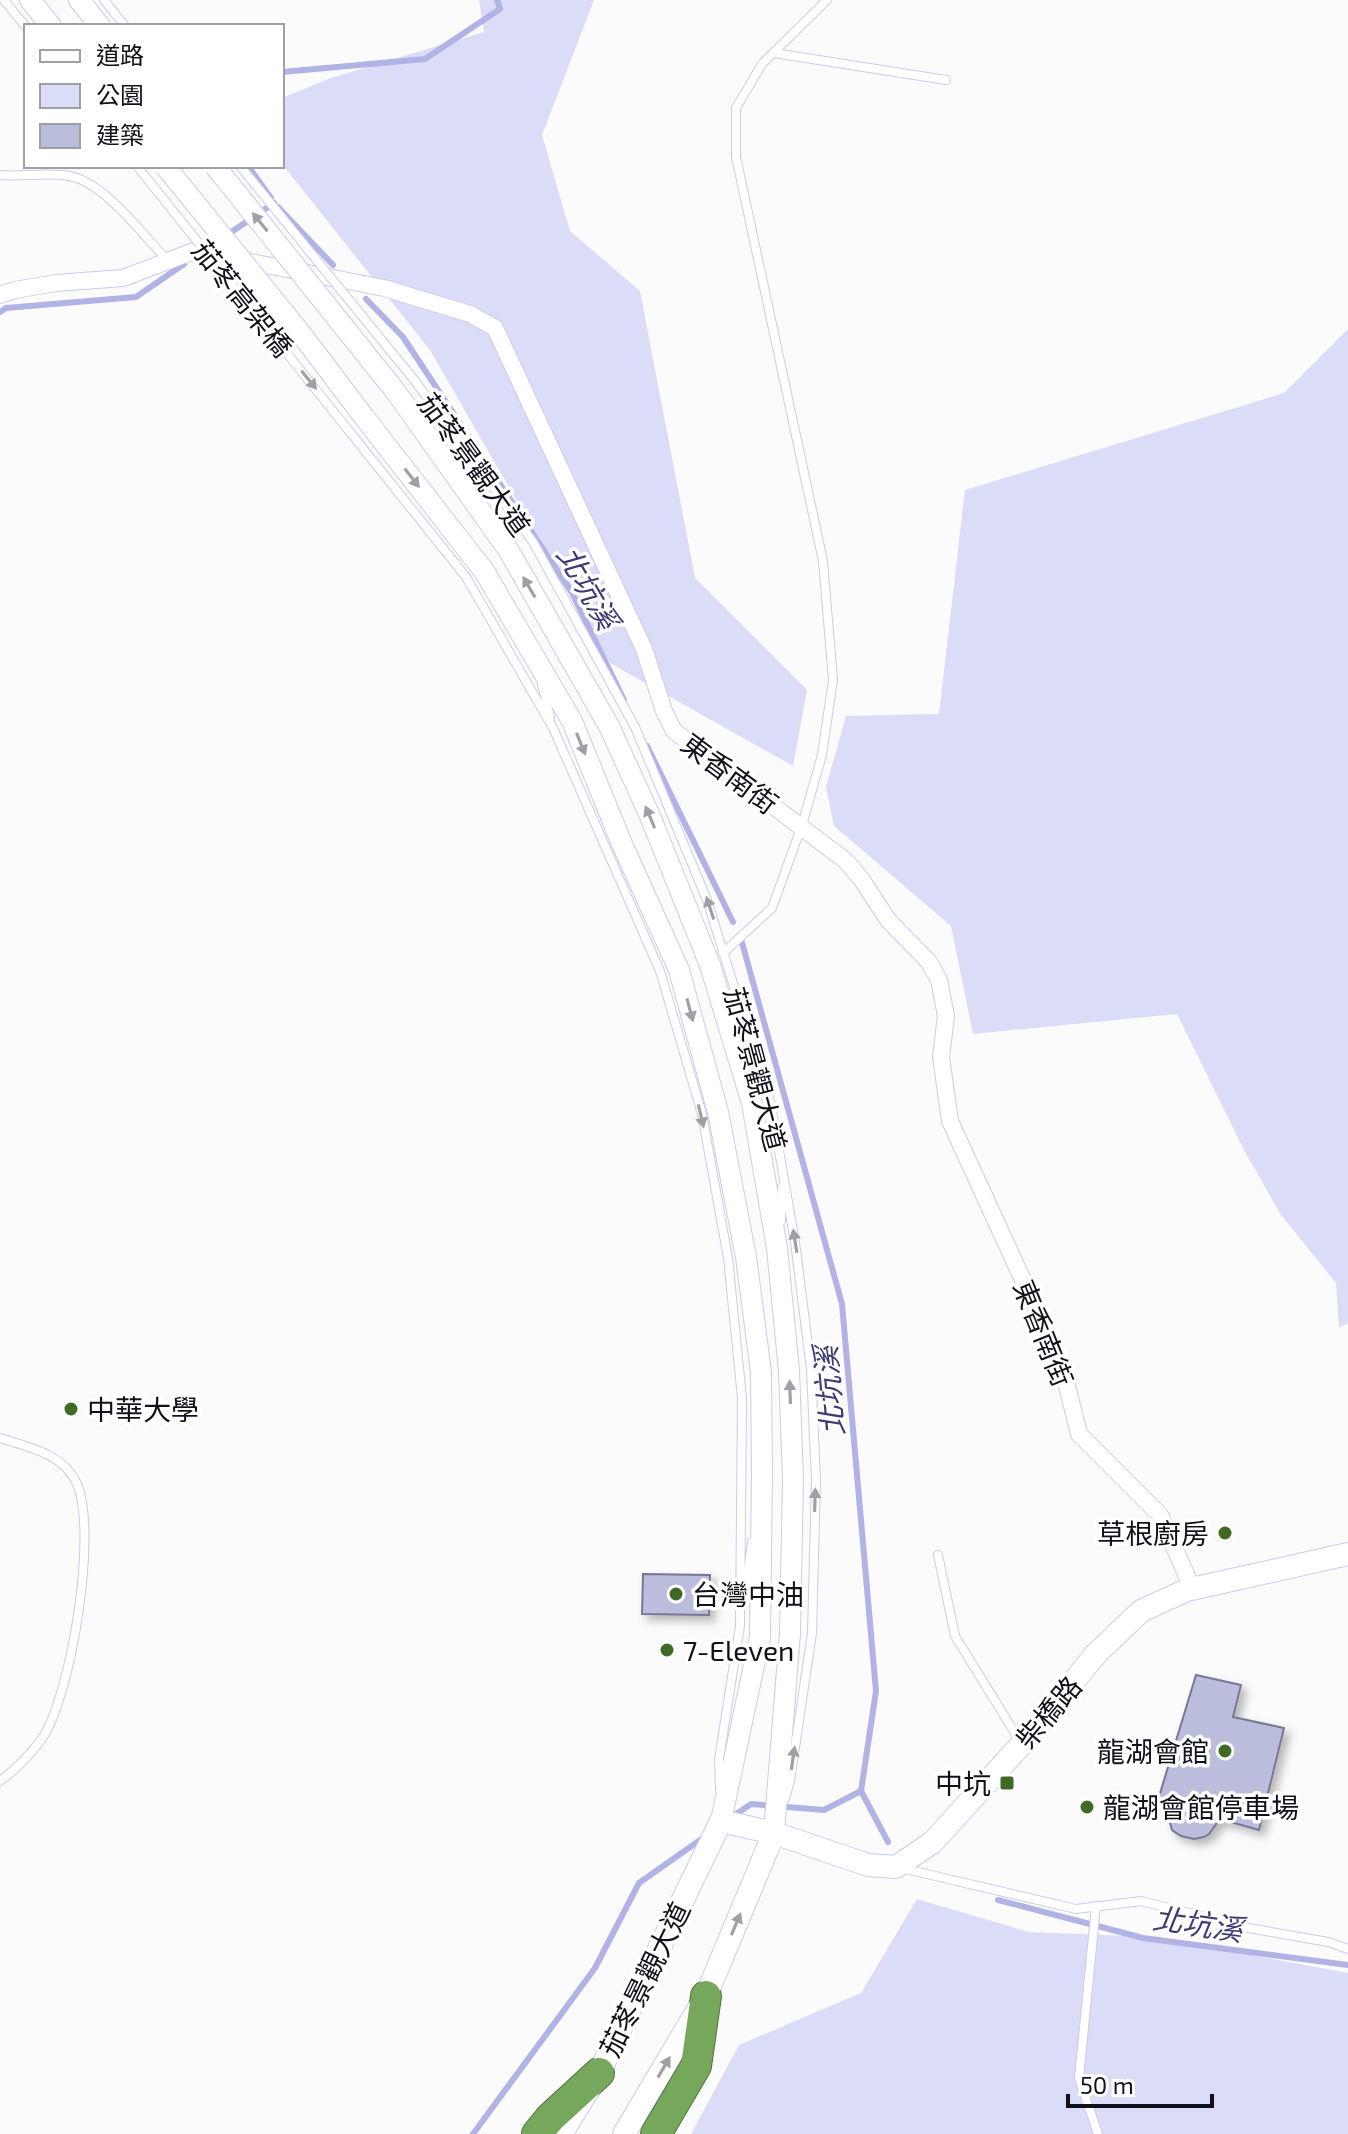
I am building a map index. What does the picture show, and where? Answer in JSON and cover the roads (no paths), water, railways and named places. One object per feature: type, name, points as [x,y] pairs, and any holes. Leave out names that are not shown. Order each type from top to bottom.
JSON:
[{"type":"highway","points":[[656,2134],[696,2066],[706,1996]]},
{"type":"highway","points":[[537,2134],[599,2073]]},
{"type":"main road","name":"柴橋路","points":[[896,1867],[933,1842],[1022,1743],[1095,1655],[1141,1611],[1187,1590],[1348,1554]]},
{"type":"main road","points":[[721,1821],[774,1833],[868,1865],[896,1867]]},
{"type":"main road","name":"茄苳景觀大道","points":[[561,2134],[599,2073],[721,1821]]},
{"type":"main road","name":"茄苳景觀大道","points":[[624,2134],[706,1996],[774,1833]]},
{"type":"street","points":[[30,0],[49,24]]},
{"type":"street","points":[[79,0],[98,24]]},
{"type":"street","name":"茄苳高架橋","points":[[167,168],[299,331],[357,424]]},
{"type":"street","name":"茄苳景觀大道","points":[[217,168],[396,392],[509,551],[609,726],[717,959],[752,1103],[780,1274],[789,1371],[793,1479],[790,1633],[774,1833]]},
{"type":"street","name":"東香南街","points":[[0,295],[56,283],[123,278],[194,251],[384,288],[470,314],[495,328],[644,649],[664,711],[674,731],[846,861],[888,920],[929,962],[939,980],[946,1016],[941,1057],[950,1121],[1049,1337],[1064,1374],[1079,1434],[1160,1515],[1193,1590]]},
{"type":"street","name":"茄苳景觀大道","points":[[357,424],[484,571],[572,721],[670,970],[718,1112],[746,1257],[761,1372],[762,1474],[760,1637],[721,1821]]},
{"type":"lane","points":[[4,0],[24,25]]},
{"type":"lane","points":[[104,0],[123,24]]},
{"type":"lane","points":[[717,959],[772,908],[802,825],[822,755],[833,680],[823,561],[736,157],[736,108],[762,64],[827,0]]},
{"type":"lane","points":[[774,53],[946,80]]},
{"type":"lane","name":"茄苳高架橋","points":[[139,168],[357,424]]},
{"type":"lane","name":"茄苳景觀大道","points":[[242,168],[415,381],[533,542],[635,727],[707,900],[717,959],[771,1105],[795,1242],[811,1369],[816,1480],[812,1633],[790,1781],[774,1833]]},
{"type":"lane","points":[[0,175],[71,176],[108,196],[168,261]]},
{"type":"lane","name":"茄苳景觀大道","points":[[357,424],[466,577],[553,728],[670,970],[702,1114],[728,1258],[742,1398],[740,1626],[719,1759],[721,1821]]},
{"type":"lane","points":[[536,660],[553,728]]},
{"type":"lane","points":[[780,1274],[782,1167]]},
{"type":"lane","points":[[0,1438],[51,1454],[76,1481],[86,1516],[83,1573],[64,1684],[43,1737],[0,1781]]},
{"type":"lane","points":[[740,1626],[762,1474]]},
{"type":"lane","points":[[938,1555],[955,1636],[1022,1743]]},
{"type":"lane","points":[[896,1867],[1076,1909],[1141,1901],[1348,1949]]},
{"type":"lane","points":[[1096,1906],[1079,2078],[1098,2134]]},
{"type":"waterway","name":"北坑溪","points":[[284,72],[425,59],[500,9],[497,0]]},
{"type":"waterway","name":"北坑溪","points":[[249,168],[271,198]]},
{"type":"waterway","points":[[227,235],[274,203]]},
{"type":"waterway","name":"北坑溪","points":[[278,207],[333,265]]},
{"type":"waterway","points":[[0,312],[6,308],[136,297],[184,264]]},
{"type":"waterway","name":"北坑溪","points":[[366,299],[403,337],[572,593],[624,700]]},
{"type":"waterway","name":"北坑溪","points":[[647,746],[733,922]]},
{"type":"waterway","name":"北坑溪","points":[[741,939],[842,1304],[876,1691],[861,1791],[888,1842]]},
{"type":"waterway","points":[[732,1817],[751,1804],[824,1810],[861,1791]]},
{"type":"waterway","points":[[473,2134],[595,1968],[639,1883],[703,1838]]},
{"type":"waterway","name":"北坑溪","points":[[998,1900],[1143,1938],[1348,1965]]},
{"type":"place","name":"中華大學","points":[[71,1409]]},
{"type":"place","name":"草根廚房","points":[[1225,1533]]},
{"type":"place","name":"台灣中油","points":[[676,1594]]},
{"type":"place","name":"7-Eleven","points":[[667,1650]]},
{"type":"place","name":"龍湖會館","points":[[1225,1751]]},
{"type":"place","name":"中坑","points":[[1007,1783]]},
{"type":"place","name":"龍湖會館停車場","points":[[1087,1807]]}]
